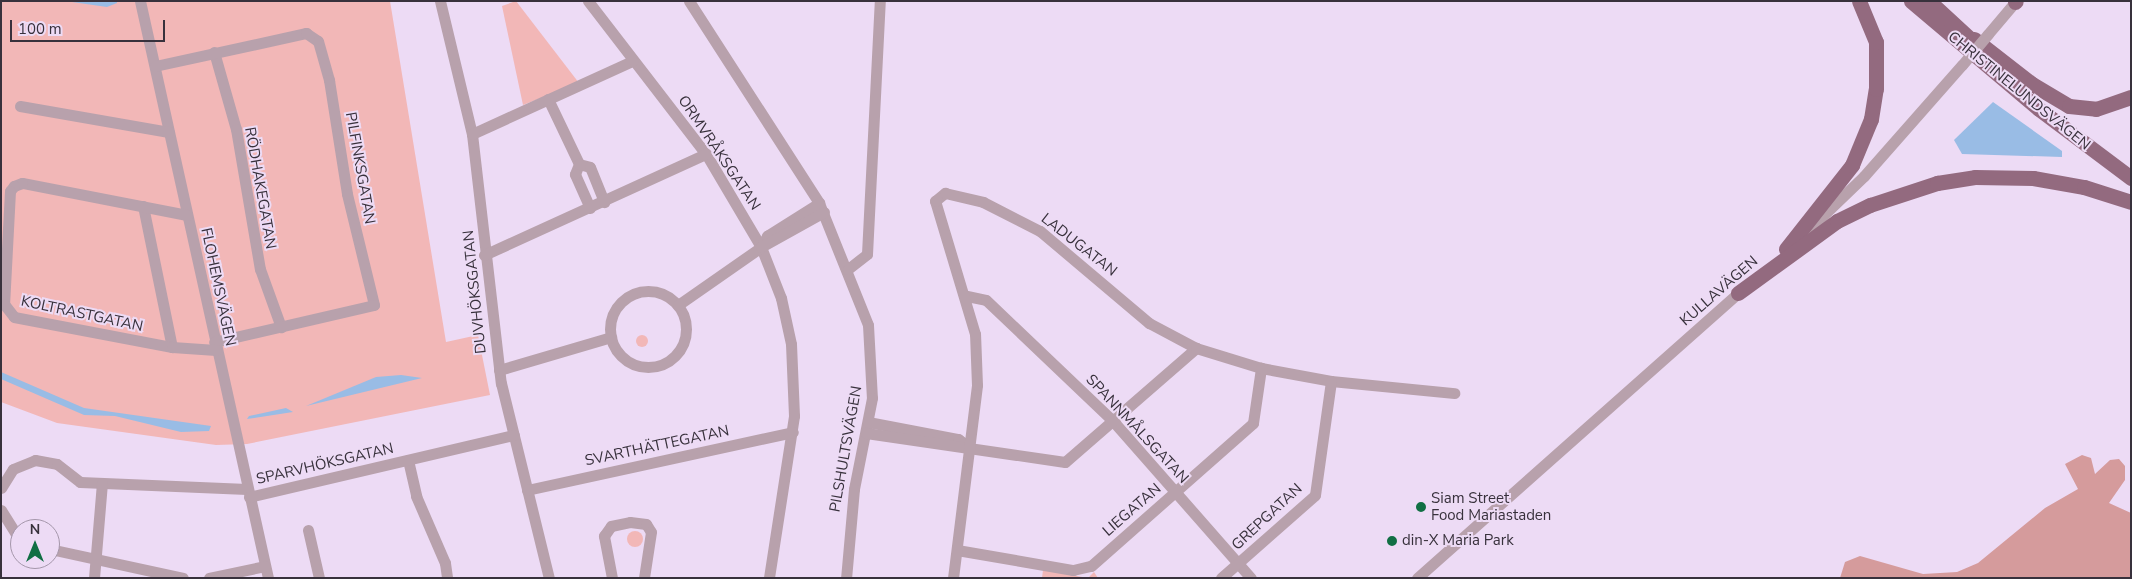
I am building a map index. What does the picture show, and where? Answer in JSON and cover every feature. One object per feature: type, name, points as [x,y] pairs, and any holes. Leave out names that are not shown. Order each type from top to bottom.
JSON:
[{"type":"main road","points":[[1780,258],[1843,178],[1867,132],[1878,63],[1876,42],[1859,1]]},
{"type":"main road","name":"CHRISTINELUNDSVÄGEN","points":[[1911,1],[2039,109],[2131,178]]},
{"type":"main road","name":"CHRISTINELUNDSVÄGEN","points":[[1929,1],[2001,68],[2131,166]]},
{"type":"main road","points":[[1946,16],[2052,99],[2096,109],[2131,97]]},
{"type":"main road","points":[[1738,293],[1837,221],[1870,205],[1937,183],[1975,177],[2033,178],[2084,187],[2131,202]]},
{"type":"street","name":"FLOHEMSVÄGEN","points":[[140,1],[268,578]]},
{"type":"street","name":"DUVHÖKSGATAN","points":[[440,1],[472,134],[484,255],[499,370],[549,578]]},
{"type":"street","name":"ORMVRÅKSGATAN","points":[[588,1],[632,61],[706,154],[761,247],[781,298],[791,344],[793,432],[769,578]]},
{"type":"street","name":"PILSHULTSVÄGEN","points":[[689,1],[821,207],[848,269],[872,349],[867,428],[854,489],[846,578]]},
{"type":"street","points":[[848,269],[868,254],[880,1]]},
{"type":"street","name":"KULLAVÄGEN","points":[[1417,578],[1738,293],[1780,258],[1864,176],[2016,2]]},
{"type":"street","name":"PILFINKSGATAN","points":[[155,66],[306,34],[318,41],[329,80],[347,194],[376,298],[368,308],[280,327],[215,346]]},
{"type":"street","name":"RÖDHAKEGATAN","points":[[214,52],[236,129],[260,269],[280,327]]},
{"type":"street","points":[[472,134],[632,61]]},
{"type":"street","points":[[548,99],[579,164],[590,168],[604,202]]},
{"type":"street","points":[[20,106],[169,132]]},
{"type":"street","points":[[484,255],[706,154]]},
{"type":"street","points":[[579,164],[575,174],[590,208]]},
{"type":"street","name":"KOLTRASTGATAN","points":[[187,215],[22,183],[14,186],[10,191],[4,304],[14,317],[172,347],[215,346]]},
{"type":"street","name":"LADUGATAN","points":[[953,578],[976,385],[976,334],[967,296],[935,201],[945,193],[983,202],[1040,231],[1149,323],[1196,348],[1260,368],[1331,381],[1454,394]]},
{"type":"street","name":"KOLTRASTGATAN","points":[[143,206],[172,347]]},
{"type":"street","points":[[678,305],[821,207]]},
{"type":"street","points":[[656,292],[678,305],[685,319],[683,343],[661,364],[630,362],[612,338],[612,319],[628,296],[656,292]]},
{"type":"street","name":"SPANNMÅLSGATAN","points":[[967,296],[986,300],[1113,421],[1251,578]]},
{"type":"street","points":[[499,370],[612,338]]},
{"type":"street","points":[[867,428],[956,449],[968,446],[1065,462],[1196,348]]},
{"type":"street","name":"LIEGATAN","points":[[957,550],[1083,570],[1253,423],[1260,368]]},
{"type":"street","name":"GREPGATAN","points":[[1222,578],[1315,495],[1331,381]]},
{"type":"street","name":"SVARTHÄTTEGATAN","points":[[527,490],[793,432]]},
{"type":"street","name":"SPARVHÖKSGATAN","points":[[1,488],[14,469],[35,460],[57,464],[78,482],[248,493],[514,436]]},
{"type":"street","name":"SPARVHÖKSGATAN","points":[[408,460],[416,496],[445,563],[447,578]]},
{"type":"street","points":[[94,578],[98,560],[102,483]]},
{"type":"street","points":[[1,510],[10,525]]},
{"type":"street","points":[[612,578],[604,536],[612,526],[630,522],[646,524],[651,532],[644,578]]},
{"type":"street","points":[[308,530],[319,578]]},
{"type":"street","points":[[60,551],[183,578]]},
{"type":"street","points":[[209,578],[265,566]]},
{"type":"shaded area","points":[[1,1],[390,1],[446,342],[478,335],[490,395],[247,444],[216,445],[57,423],[1,402]]},
{"type":"shaded area","points":[[516,1],[579,83],[523,105],[502,6]]},
{"type":"shaded area","points":[[640,335],[644,335],[648,341],[644,347],[640,347],[636,343],[636,339]]},
{"type":"shaded area","points":[[2082,455],[2091,458],[2095,474],[2110,460],[2119,459],[2125,466],[2125,480],[2109,503],[2131,513],[2131,578],[1840,578],[1845,562],[1860,556],[1923,574],[1957,572],[1978,563],[2045,508],[2078,489],[2065,464]]},
{"type":"shaded area","points":[[635,531],[643,539],[635,547],[627,539]]},
{"type":"shaded area","points":[[1043,570],[1088,578],[1042,578]]},
{"type":"shaded area","points":[[1094,572],[1098,578],[1088,578]]},
{"type":"water","points":[[65,1],[117,1],[117,3],[107,7]]},
{"type":"water","points":[[1993,102],[2062,151],[2062,157],[1962,154],[1954,140]]},
{"type":"water","points":[[1,372],[84,408],[211,426],[209,431],[181,432],[115,416],[84,415],[1,379]]},
{"type":"water","points":[[401,375],[422,378],[306,406],[376,377]]},
{"type":"water","points":[[286,408],[293,412],[247,419],[249,416]]},
{"type":"place","name":"Siam Street Food Mariastaden","points":[[1421,507]]},
{"type":"place","name":"din-X Maria Park","points":[[1392,541]]}]
